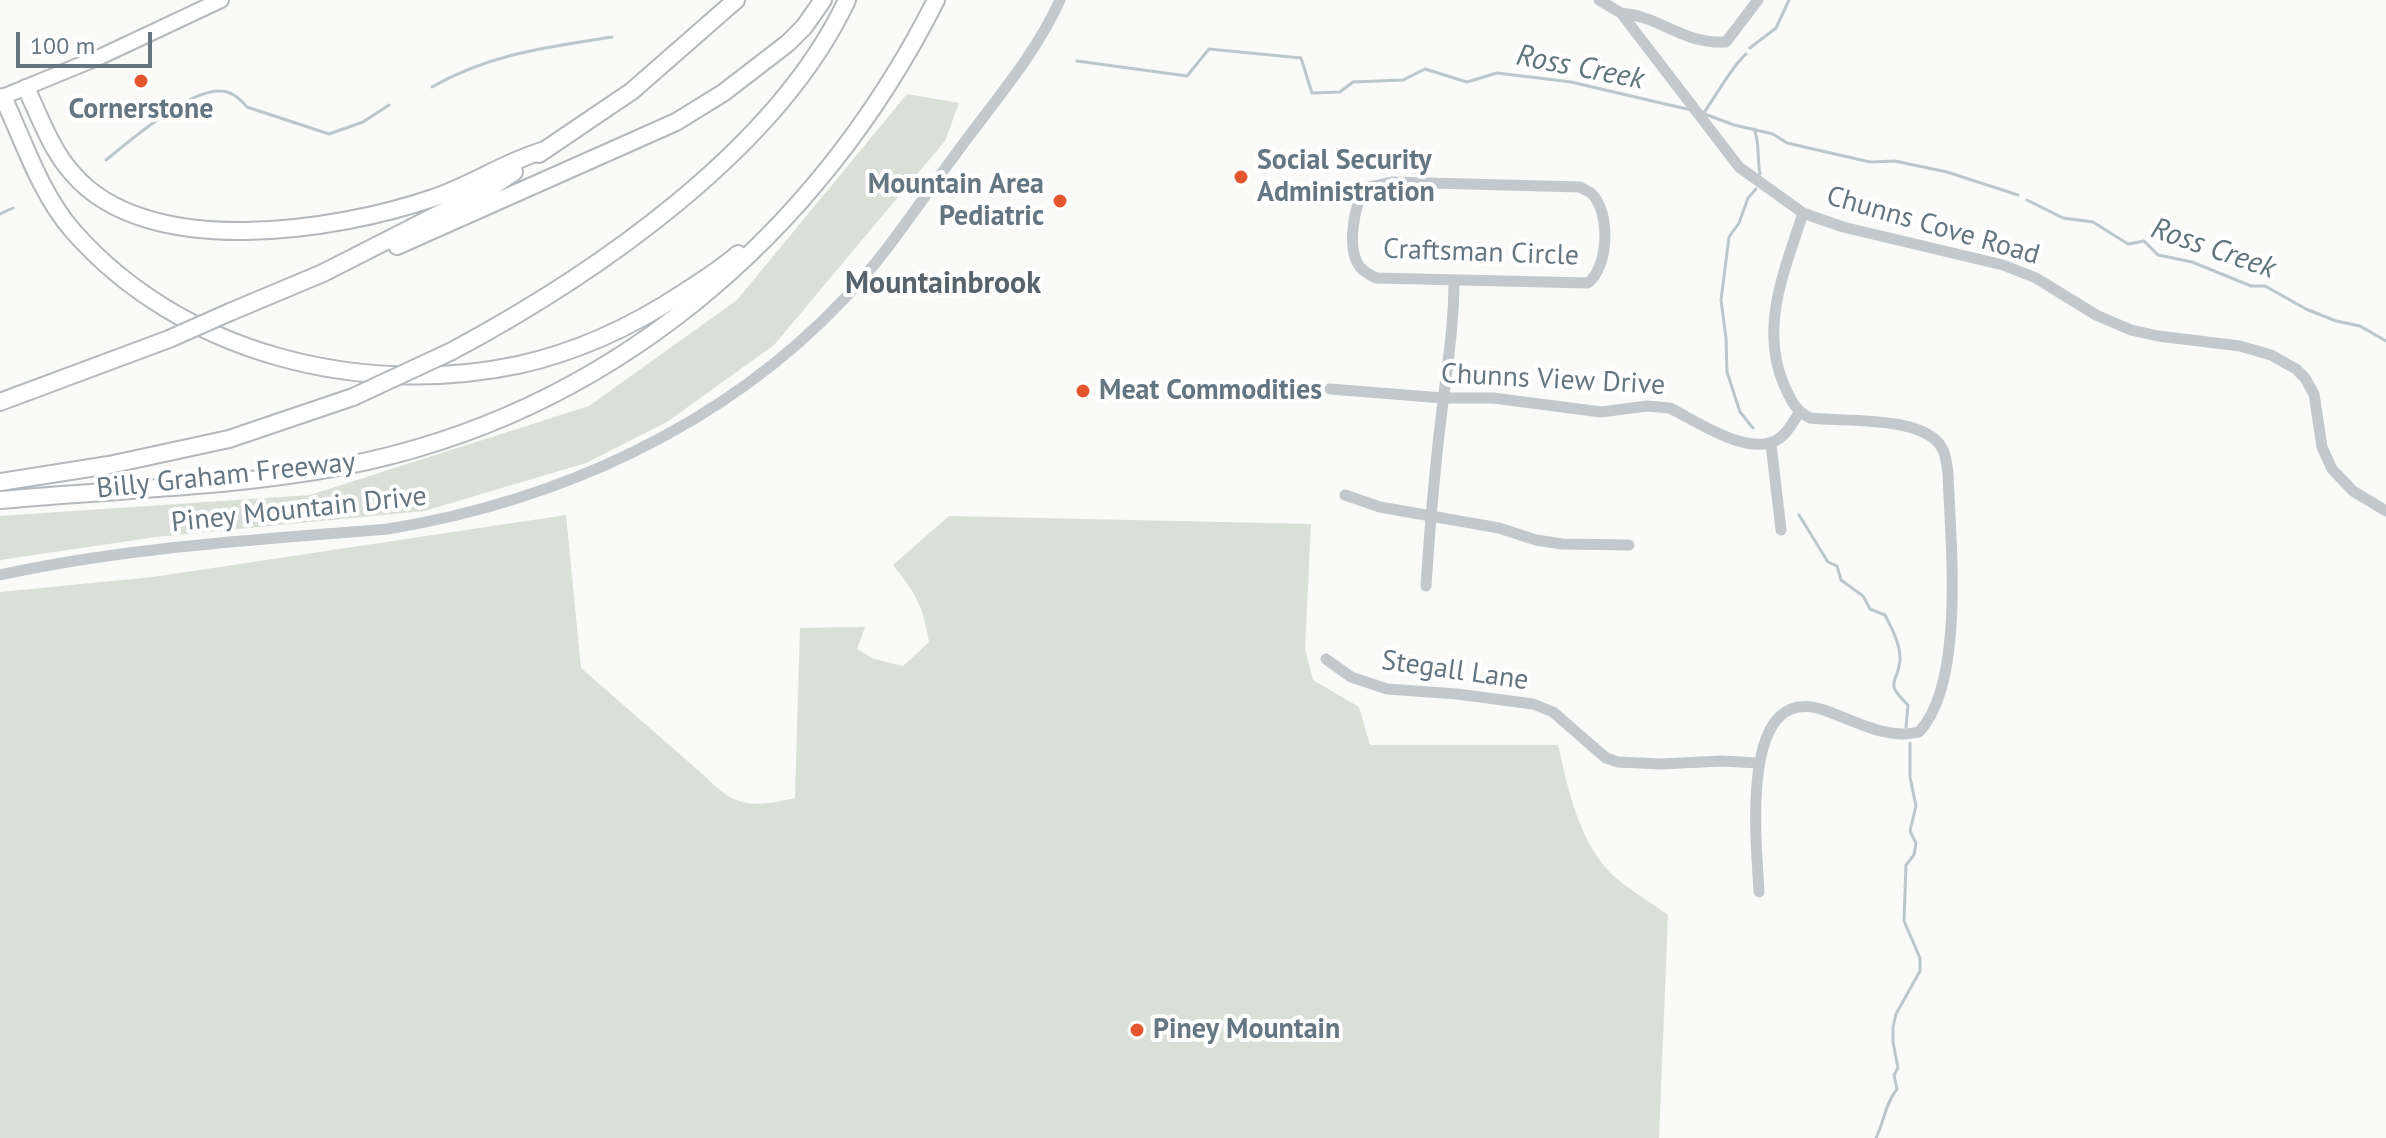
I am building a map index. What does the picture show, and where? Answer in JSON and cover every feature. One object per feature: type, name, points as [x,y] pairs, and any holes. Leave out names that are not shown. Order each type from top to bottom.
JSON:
[{"type":"highway","points":[[323,273],[346,269],[676,122],[766,62],[804,27],[823,0]]},
{"type":"highway","points":[[0,482],[109,465],[229,439],[353,397],[452,351],[560,289],[696,186],[773,112],[824,43],[847,0]]},
{"type":"highway","name":"Billy Graham Freeway","points":[[0,500],[289,475],[410,451],[473,431],[536,403],[638,346],[718,285],[754,251],[828,171],[890,84],[936,1]]},
{"type":"highway","points":[[0,402],[169,339],[323,273],[490,188],[632,91],[730,6]]},
{"type":"highway","points":[[26,88],[50,139],[65,164],[84,185],[128,213],[180,226],[260,230],[351,220],[437,197],[527,155],[545,150]]},
{"type":"highway","points":[[2,97],[45,189],[72,229],[101,259],[149,297],[206,329],[259,351],[314,365],[378,375],[430,376],[486,370],[539,360],[601,339],[663,306],[702,280],[734,257],[781,213],[796,205]]},
{"type":"main road","points":[[2,97],[153,33],[221,0]]},
{"type":"street","name":"Piney Mountain Drive","points":[[0,575],[48,564],[156,549],[388,529],[462,515],[530,496],[611,464],[683,425],[719,403],[799,343],[844,299],[877,261],[1030,51],[1060,0]]},
{"type":"street","name":"Chunns Cove Road","points":[[1599,0],[1621,13],[1739,167],[1803,213],[1843,227],[2003,265],[2036,278],[2096,315],[2131,330],[2240,346],[2283,361],[2305,378],[2314,394],[2322,447],[2332,469],[2353,491],[2386,511]]},
{"type":"street","points":[[1621,13],[1643,15],[1691,40],[1726,42],[1758,0]]},
{"type":"street","name":"Craftsman Circle","points":[[1393,182],[1580,187],[1592,194],[1601,210],[1604,259],[1596,277],[1588,283],[1454,280],[1376,278],[1362,271],[1354,258],[1354,220],[1358,200],[1365,188],[1393,182]]},
{"type":"street","points":[[1759,892],[1755,805],[1758,763],[1775,723],[1795,708],[1808,707],[1891,734],[1919,732],[1926,724],[1940,692],[1950,653],[1948,473],[1943,449],[1916,427],[1810,418],[1799,413],[1776,362],[1773,331],[1775,304],[1803,213]]},
{"type":"street","points":[[1426,586],[1430,517],[1443,398],[1451,355],[1454,280]]},
{"type":"street","name":"Chunns View Drive","points":[[1330,389],[1443,398],[1493,398],[1601,412],[1658,406],[1670,408],[1743,444],[1771,444]]},
{"type":"street","points":[[1781,530],[1771,444],[1785,434],[1799,413]]},
{"type":"street","points":[[1345,495],[1380,507],[1499,528],[1536,540],[1562,544],[1629,545]]},
{"type":"street","name":"Stegall Lane","points":[[1326,659],[1351,677],[1387,689],[1533,704],[1553,712],[1606,758],[1618,762],[1758,763]]},
{"type":"shaded area","points":[[907,94],[959,103],[945,141],[774,345],[667,422],[586,463],[424,511],[156,537],[0,560],[0,516],[310,495],[589,406],[737,300]]},
{"type":"shaded area","points":[[566,515],[581,668],[718,788],[737,800],[758,804],[795,798],[800,628],[865,627],[857,649],[874,659],[903,666],[929,642],[917,600],[893,565],[949,516],[1311,524],[1305,649],[1313,680],[1359,707],[1370,745],[1558,745],[1577,817],[1593,850],[1617,879],[1668,915],[1659,1138],[0,1138],[0,592],[153,577]]},
{"type":"waterway","points":[[1750,48],[1776,28],[1789,0]]},
{"type":"waterway","name":"Ross Creek","points":[[432,87],[497,59],[612,37]]},
{"type":"waterway","name":"Ross Creek","points":[[1077,61],[1187,76],[1209,49],[1301,58],[1312,93],[1340,92],[1353,82],[1403,80],[1425,69],[1467,82],[1497,73],[1571,82],[1691,110]]},
{"type":"waterway","points":[[1703,114],[1746,54]]},
{"type":"waterway","name":"Ross Creek","points":[[106,160],[176,107],[207,93],[228,92],[247,107],[329,134],[363,122],[389,105]]},
{"type":"waterway","name":"Ross Creek","points":[[1702,113],[1734,125],[1773,134],[1787,143],[1870,162],[1895,161],[1947,172],[2018,195]]},
{"type":"waterway","points":[[1754,129],[1760,174]]},
{"type":"waterway","points":[[1753,428],[1740,412],[1727,372],[1721,300],[1729,237],[1739,223],[1748,198],[1756,189]]},
{"type":"waterway","name":"Ross Creek","points":[[2027,200],[2063,218],[2093,222],[2128,244],[2144,241],[2158,255],[2192,262],[2251,286],[2265,286],[2306,309],[2336,321],[2360,326],[2386,341]]},
{"type":"waterway","name":"Ross Creek","points":[[0,214],[13,208]]},
{"type":"waterway","points":[[1799,515],[1828,562],[1837,566],[1841,580],[1863,596],[1870,609],[1885,615],[1888,620],[1900,653],[1894,686],[1908,705],[1906,727]]},
{"type":"waterway","points":[[1876,1138],[1897,1089],[1894,1075],[1898,1068],[1893,1042],[1896,1014],[1920,971],[1920,958],[1904,921],[1906,865],[1914,855],[1916,843],[1910,831],[1916,806],[1910,777],[1910,743]]},
{"type":"place","name":"Cornerstone","points":[[141,81]]},
{"type":"place","name":"Social Security Administration","points":[[1241,177]]},
{"type":"place","name":"Mountain Area Pediatric","points":[[1060,201]]},
{"type":"place","name":"Meat Commodities","points":[[1083,391]]},
{"type":"place","name":"Piney Mountain","points":[[1137,1030]]},
{"type":"district","name":"Mountainbrook","points":[[943,284]]}]
